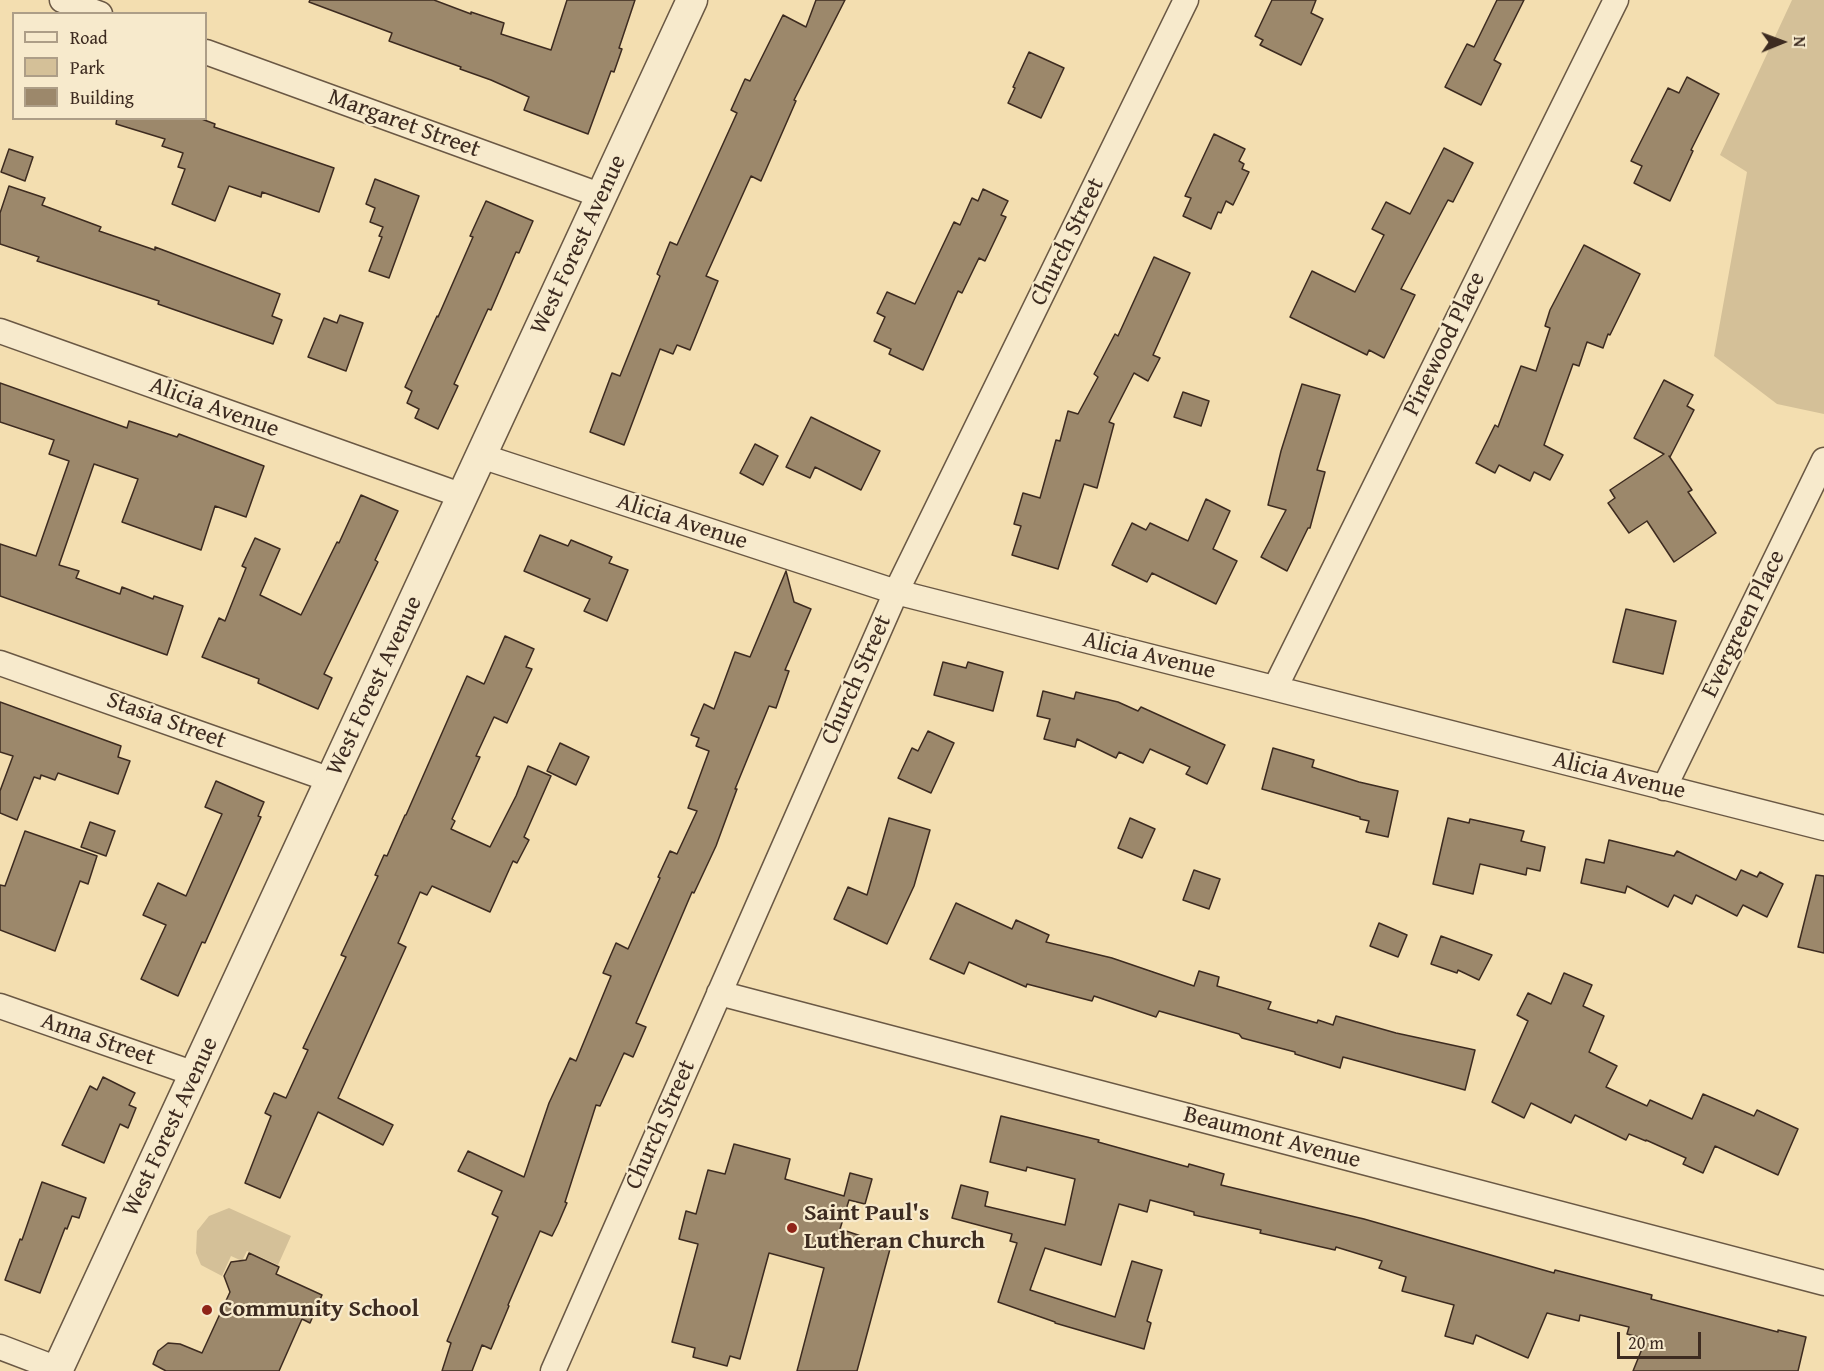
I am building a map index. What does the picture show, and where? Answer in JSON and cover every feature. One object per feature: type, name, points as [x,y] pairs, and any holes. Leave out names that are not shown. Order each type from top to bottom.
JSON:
[{"type":"street","points":[[62,0],[95,12]]},
{"type":"street","name":"West Forest Avenue","points":[[58,1370],[692,0]]},
{"type":"street","name":"Church Street","points":[[553,1371],[896,592],[1186,0]]},
{"type":"street","name":"Pinewood Place","points":[[1275,688],[1616,0]]},
{"type":"street","name":"Margaret Street","points":[[207,52],[602,196]]},
{"type":"street","name":"Alicia Avenue","points":[[0,331],[463,496]]},
{"type":"street","name":"Alicia Avenue","points":[[481,456],[896,592],[1824,828]]},
{"type":"street","name":"Evergreen Place","points":[[1664,788],[1824,460]]},
{"type":"street","name":"Stasia Street","points":[[0,663],[331,780]]},
{"type":"street","name":"Beaumont Avenue","points":[[719,993],[1824,1283]]},
{"type":"street","name":"Anna Street","points":[[0,1006],[195,1074]]},
{"type":"street","points":[[0,1347],[58,1370]]},
{"type":"green space","points":[[1792,0],[1824,0],[1824,414],[1777,404],[1714,356],[1747,172],[1720,155]]},
{"type":"green space","points":[[229,1208],[291,1236],[278,1265],[247,1251],[242,1261],[231,1256],[222,1276],[201,1265],[196,1253],[197,1231],[209,1216]]},
{"type":"building","points":[[310,0],[434,0],[504,23],[501,34],[551,50],[567,0],[635,0],[619,48],[622,49],[614,72],[611,71],[588,134],[524,110],[529,97],[460,69],[461,67],[389,41],[392,33],[309,2]]},
{"type":"building","points":[[816,0],[845,0],[794,100],[796,101],[761,181],[751,176],[706,276],[718,281],[690,350],[677,345],[673,354],[660,349],[624,445],[590,432],[612,373],[620,376],[660,276],[657,274],[670,242],[677,245],[737,113],[731,110],[745,79],[750,81],[783,15],[806,27]]},
{"type":"building","points":[[1272,0],[1316,0],[1311,13],[1323,19],[1301,65],[1260,45],[1263,40],[1255,36]]},
{"type":"building","points":[[1497,0],[1524,0],[1494,60],[1501,64],[1481,105],[1445,87],[1467,44],[1474,47]]},
{"type":"building","points":[[1029,52],[1064,68],[1041,118],[1008,103]]},
{"type":"building","points":[[1687,77],[1719,94],[1691,150],[1693,151],[1670,201],[1634,183],[1642,166],[1631,161],[1668,88],[1679,93]]},
{"type":"building","points":[[117,120],[204,120],[215,124],[214,127],[334,168],[319,212],[262,192],[261,197],[229,186],[215,221],[172,204],[185,169],[178,167],[183,153],[162,146],[165,139],[116,124]]},
{"type":"building","points":[[1214,134],[1245,149],[1239,161],[1244,164],[1242,169],[1249,172],[1233,205],[1226,201],[1221,213],[1218,212],[1211,229],[1183,216],[1191,198],[1185,196]]},
{"type":"building","points":[[1444,148],[1473,163],[1453,202],[1448,200],[1401,289],[1415,295],[1384,358],[1369,350],[1367,355],[1290,317],[1312,271],[1355,292],[1384,235],[1372,229],[1386,202],[1410,214]]},
{"type":"building","points":[[9,149],[33,157],[25,181],[1,172]]},
{"type":"building","points":[[375,179],[419,196],[389,278],[369,271],[382,237],[379,236],[383,227],[370,222],[375,208],[366,204]]},
{"type":"building","points":[[9,186],[45,198],[42,205],[101,227],[99,231],[155,250],[155,247],[280,294],[272,316],[282,320],[273,344],[158,304],[159,301],[37,261],[39,257],[0,244],[0,213]]},
{"type":"building","points":[[983,189],[1008,201],[1001,215],[1006,217],[985,261],[979,258],[962,293],[958,291],[923,370],[889,354],[891,349],[874,341],[885,317],[877,313],[887,292],[915,304],[954,222],[960,225],[972,198],[978,201]]},
{"type":"building","points":[[486,201],[533,221],[519,253],[516,252],[491,310],[488,309],[454,384],[458,386],[438,429],[415,418],[419,409],[407,403],[412,391],[405,387],[473,237],[470,236]]},
{"type":"building","points":[[1584,245],[1640,274],[1603,348],[1587,342],[1579,366],[1573,364],[1544,445],[1563,455],[1550,480],[1534,472],[1530,481],[1499,465],[1495,473],[1476,463],[1495,425],[1498,427],[1521,366],[1536,371],[1550,328],[1545,326],[1550,310]]},
{"type":"building","points":[[1154,257],[1190,273],[1153,355],[1160,358],[1148,381],[1134,373],[1109,422],[1114,424],[1097,488],[1084,484],[1058,569],[1012,555],[1021,526],[1014,524],[1023,493],[1040,498],[1056,440],[1060,441],[1068,411],[1078,414],[1098,377],[1094,374],[1115,334],[1118,336]]},
{"type":"building","points":[[340,315],[363,323],[346,371],[308,357],[324,318],[337,323]]},
{"type":"building","points":[[1664,380],[1693,395],[1687,406],[1694,410],[1669,456],[1692,490],[1688,492],[1716,533],[1674,562],[1647,521],[1629,533],[1608,503],[1615,498],[1610,490],[1664,454],[1634,438]]},
{"type":"building","points":[[0,383],[127,428],[129,421],[177,437],[179,434],[264,466],[246,517],[215,506],[201,550],[122,522],[138,479],[94,464],[59,565],[79,571],[76,578],[120,594],[122,587],[153,599],[154,596],[183,606],[167,655],[0,596],[0,544],[36,556],[69,461],[49,454],[54,440],[0,422]]},
{"type":"building","points":[[1302,384],[1340,395],[1317,470],[1325,472],[1310,528],[1287,571],[1261,557],[1286,510],[1268,505],[1281,451]]},
{"type":"building","points":[[1183,392],[1209,401],[1201,426],[1174,417]]},
{"type":"building","points":[[811,417],[880,451],[861,490],[815,467],[810,478],[786,467]]},
{"type":"building","points":[[755,444],[778,456],[763,485],[740,473]]},
{"type":"building","points":[[361,495],[398,511],[375,560],[378,562],[324,674],[332,678],[318,709],[258,683],[259,679],[202,657],[219,618],[225,621],[246,568],[242,566],[255,538],[280,549],[260,595],[301,615]]},
{"type":"building","points":[[1206,499],[1230,511],[1213,549],[1237,561],[1216,604],[1152,573],[1147,582],[1112,565],[1132,523],[1146,530],[1150,523],[1188,541]]},
{"type":"building","points":[[540,535],[568,546],[571,540],[612,557],[609,563],[628,570],[607,621],[584,611],[590,599],[524,571]]},
{"type":"building","points":[[786,571],[794,602],[811,609],[785,670],[789,671],[776,708],[769,706],[735,789],[737,789],[716,846],[694,893],[692,892],[636,1023],[646,1027],[633,1057],[624,1053],[600,1106],[596,1105],[565,1202],[567,1203],[558,1224],[552,1236],[540,1231],[491,1349],[482,1345],[472,1371],[442,1371],[451,1343],[447,1341],[498,1217],[492,1214],[502,1191],[458,1171],[468,1151],[524,1177],[549,1103],[570,1058],[576,1061],[611,976],[603,973],[616,943],[628,949],[670,851],[677,854],[697,811],[688,808],[709,751],[696,746],[699,738],[691,735],[704,704],[714,709],[735,652],[750,657]]},
{"type":"building","points":[[1626,609],[1676,621],[1663,674],[1613,662]]},
{"type":"building","points":[[505,636],[534,649],[526,667],[532,669],[507,723],[494,717],[476,756],[480,757],[452,819],[455,821],[451,829],[490,847],[516,796],[528,766],[551,776],[524,837],[529,840],[517,863],[513,861],[490,912],[432,886],[427,895],[420,892],[398,943],[406,947],[338,1098],[393,1125],[383,1145],[318,1112],[280,1198],[245,1183],[271,1116],[265,1113],[274,1093],[286,1098],[308,1050],[303,1048],[346,957],[341,955],[378,876],[375,875],[384,855],[387,856],[406,815],[467,676],[484,684]]},
{"type":"building","points":[[943,662],[966,668],[968,662],[1003,672],[993,711],[934,695]]},
{"type":"building","points":[[1043,691],[1074,699],[1076,692],[1118,702],[1138,711],[1141,707],[1225,745],[1207,784],[1186,774],[1190,767],[1150,749],[1143,763],[1119,752],[1116,758],[1077,739],[1075,747],[1044,739],[1050,719],[1037,716]]},
{"type":"building","points":[[0,702],[121,746],[118,757],[130,761],[118,794],[58,773],[55,780],[41,775],[40,779],[34,777],[17,820],[0,813],[0,791],[13,756],[0,752]]},
{"type":"building","points":[[928,731],[954,743],[931,793],[898,778],[912,748],[918,751]]},
{"type":"building","points":[[560,743],[589,757],[576,785],[547,771]]},
{"type":"building","points":[[1273,748],[1314,760],[1312,767],[1359,782],[1398,791],[1388,837],[1366,832],[1369,821],[1360,819],[1360,817],[1262,789]]},
{"type":"building","points":[[216,781],[264,802],[258,816],[261,817],[205,943],[202,942],[178,996],[141,979],[166,925],[143,915],[158,883],[186,896],[222,814],[205,807]]},
{"type":"building","points":[[889,818],[930,830],[914,886],[887,944],[834,919],[848,887],[867,895]]},
{"type":"building","points":[[1130,818],[1155,829],[1142,858],[1118,848]]},
{"type":"building","points":[[1448,818],[1469,823],[1470,819],[1524,831],[1521,841],[1545,847],[1540,871],[1527,868],[1526,875],[1480,864],[1473,894],[1433,884]]},
{"type":"building","points":[[90,822],[115,831],[106,856],[81,847]]},
{"type":"building","points":[[25,831],[97,856],[88,884],[80,881],[55,951],[0,930],[0,885],[5,886]]},
{"type":"building","points":[[1609,840],[1674,856],[1677,851],[1736,880],[1741,870],[1757,877],[1760,872],[1783,884],[1767,917],[1743,905],[1737,916],[1696,895],[1692,904],[1674,895],[1668,907],[1627,886],[1625,893],[1581,883],[1586,859],[1604,863]]},
{"type":"building","points":[[1194,870],[1220,879],[1209,909],[1183,900]]},
{"type":"building","points":[[1816,875],[1824,876],[1824,953],[1798,947]]},
{"type":"building","points":[[956,903],[1012,929],[1016,920],[1049,935],[1046,942],[1112,958],[1194,986],[1199,971],[1219,977],[1217,986],[1271,1002],[1268,1009],[1317,1023],[1318,1020],[1333,1025],[1336,1016],[1396,1033],[1475,1050],[1465,1090],[1343,1057],[1340,1068],[1295,1054],[1295,1052],[1242,1038],[1239,1034],[1159,1011],[1156,1017],[1094,996],[1092,1001],[1027,984],[1026,987],[969,962],[964,974],[930,959]]},
{"type":"building","points":[[1379,923],[1407,935],[1398,957],[1370,946]]},
{"type":"building","points":[[1441,936],[1492,955],[1479,980],[1458,970],[1457,973],[1431,964]]},
{"type":"building","points":[[1564,973],[1592,985],[1583,1006],[1604,1016],[1589,1052],[1617,1066],[1606,1087],[1647,1106],[1650,1100],[1692,1119],[1703,1094],[1754,1116],[1757,1110],[1798,1129],[1778,1175],[1715,1146],[1703,1173],[1683,1164],[1686,1158],[1629,1134],[1626,1140],[1575,1115],[1571,1123],[1531,1103],[1524,1118],[1492,1102],[1528,1021],[1517,1015],[1528,993],[1551,1004]]},
{"type":"building","points":[[103,1077],[135,1093],[129,1105],[136,1108],[128,1128],[120,1124],[104,1163],[62,1145],[90,1086],[97,1090]]},
{"type":"building","points":[[1001,1116],[1099,1140],[1098,1142],[1188,1167],[1189,1164],[1224,1174],[1221,1185],[1364,1219],[1554,1273],[1555,1270],[1652,1295],[1651,1299],[1778,1332],[1778,1330],[1806,1337],[1798,1371],[1633,1371],[1646,1339],[1627,1334],[1629,1327],[1580,1315],[1579,1321],[1547,1313],[1528,1358],[1476,1335],[1473,1344],[1445,1336],[1454,1305],[1402,1291],[1406,1277],[1379,1268],[1382,1261],[1336,1247],[1335,1250],[1260,1233],[1261,1230],[1194,1215],[1194,1212],[1150,1200],[1147,1212],[1119,1204],[1101,1265],[1045,1248],[1030,1290],[1115,1317],[1132,1261],[1162,1270],[1147,1321],[1151,1323],[1144,1349],[1055,1323],[998,1302],[1017,1243],[1010,1241],[1012,1234],[952,1218],[961,1185],[988,1192],[985,1206],[1065,1225],[1075,1179],[1027,1167],[1026,1171],[990,1162]]},
{"type":"building","points":[[734,1144],[790,1159],[785,1179],[844,1196],[850,1173],[872,1179],[865,1204],[849,1200],[840,1229],[885,1244],[884,1247],[890,1249],[857,1371],[797,1371],[824,1268],[769,1253],[740,1359],[730,1356],[727,1366],[693,1357],[695,1348],[672,1342],[698,1244],[679,1239],[686,1211],[696,1214],[708,1170],[725,1174]]},
{"type":"building","points":[[42,1182],[86,1198],[79,1218],[72,1216],[67,1229],[65,1228],[40,1293],[5,1280]]},
{"type":"building","points":[[249,1253],[279,1267],[276,1274],[322,1295],[310,1323],[302,1319],[279,1371],[166,1371],[153,1364],[158,1351],[168,1343],[180,1344],[202,1353],[230,1292],[224,1276],[231,1262],[246,1260]]},
{"type":"place","name":"Saint Paul's Lutheran Church","points":[[792,1228]]},
{"type":"place","name":"Community School","points":[[207,1310]]}]
